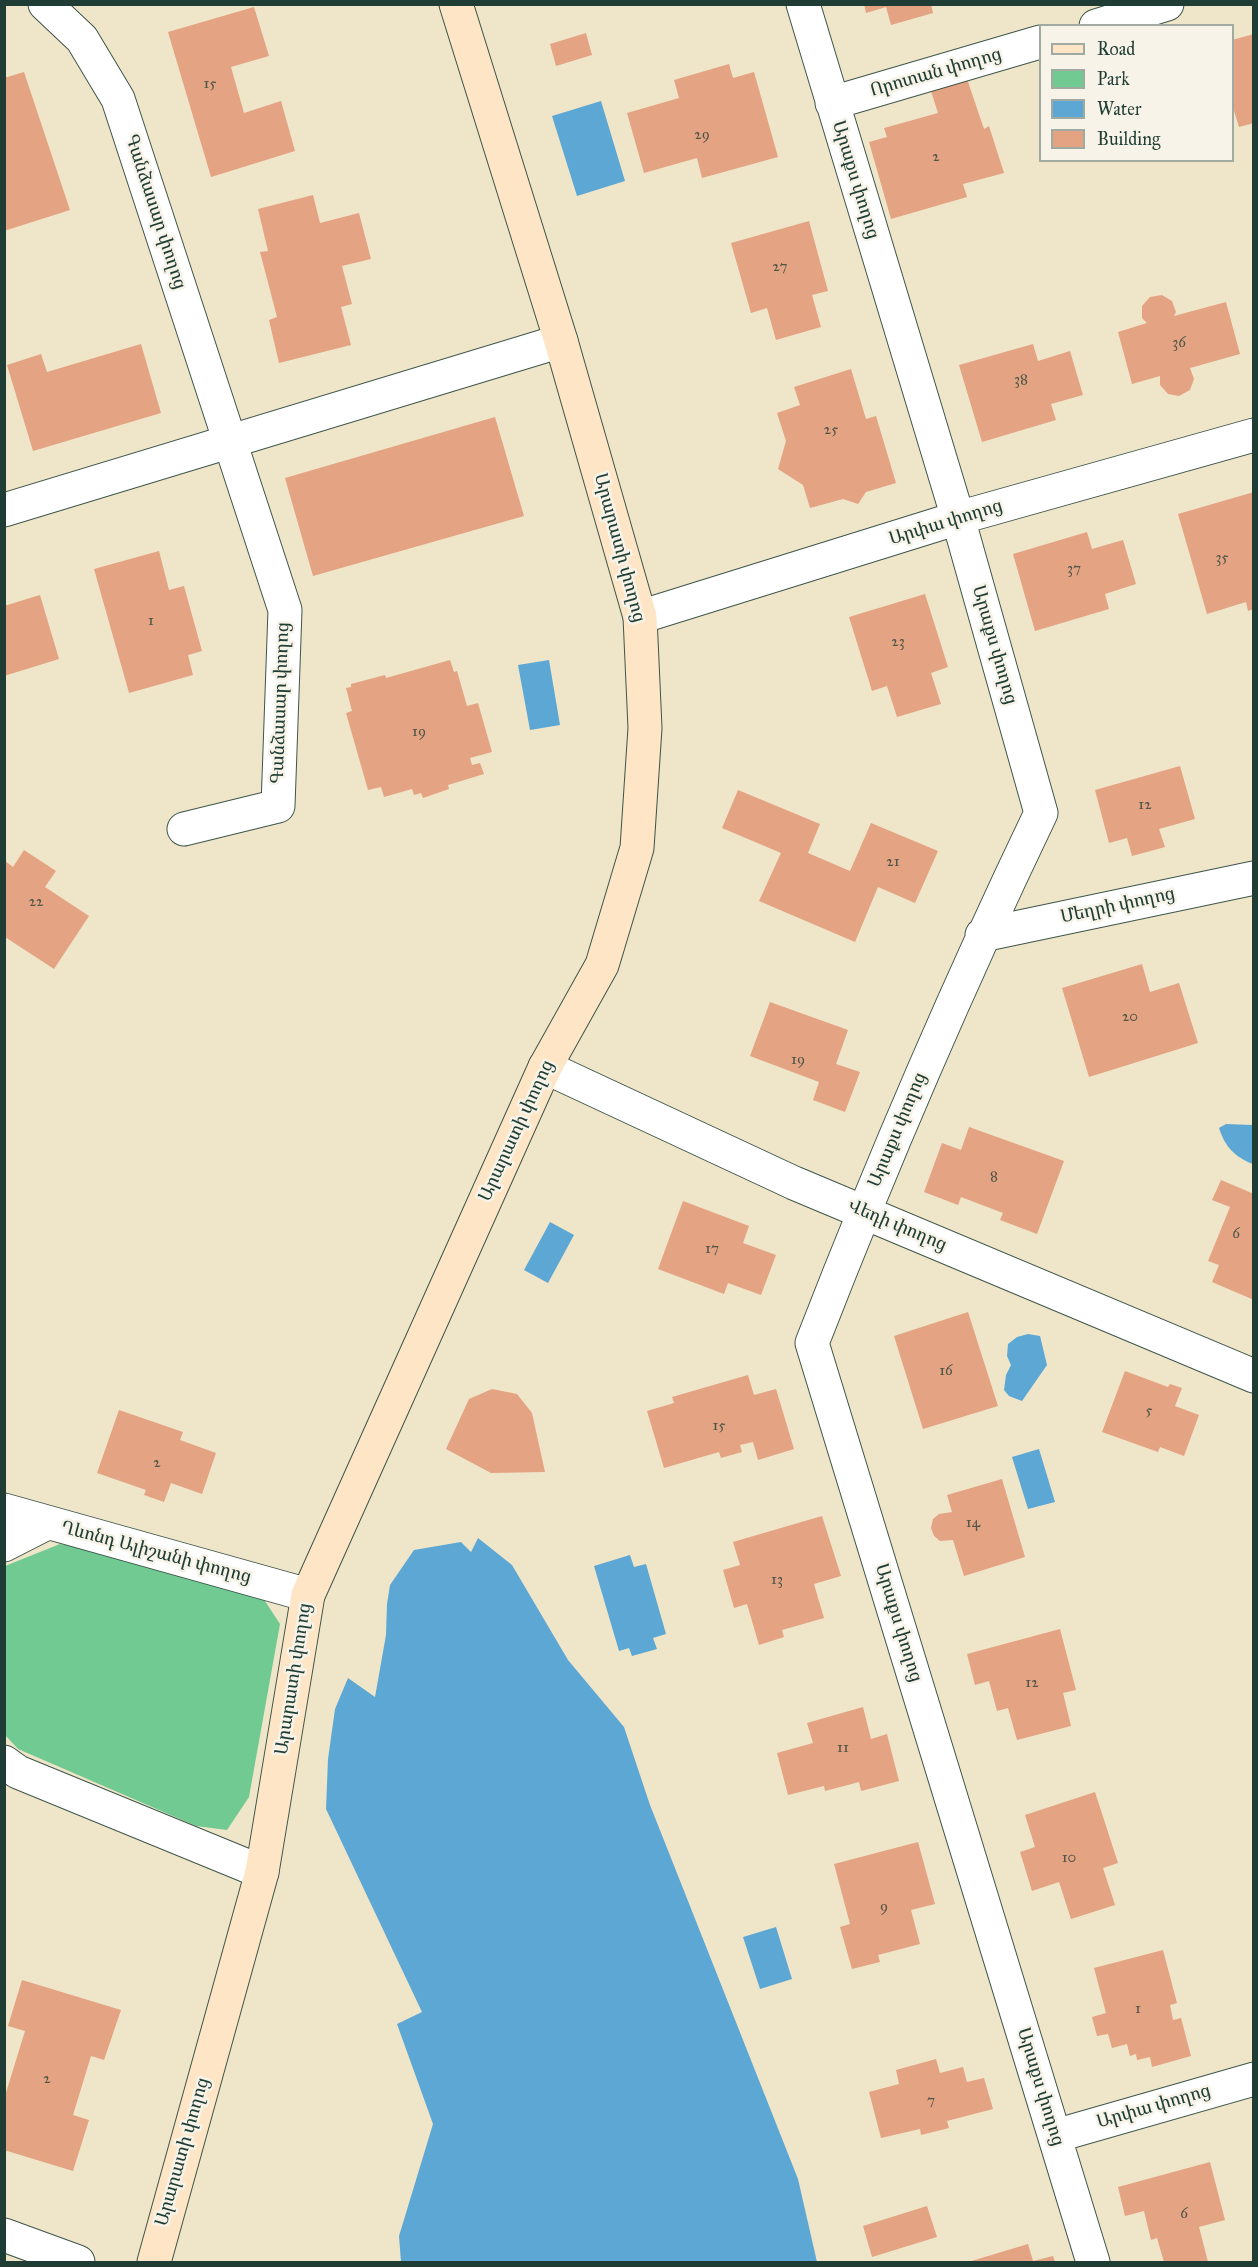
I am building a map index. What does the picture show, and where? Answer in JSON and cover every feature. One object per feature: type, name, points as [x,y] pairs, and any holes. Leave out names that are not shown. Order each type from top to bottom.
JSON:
[{"type":"street","name":"Գանձասար փողոց","points":[[45,4],[82,39],[118,99],[285,610],[278,806],[184,829]]},
{"type":"street","name":"Արարատի փողոց","points":[[152,2258],[262,1872],[308,1595],[546,1067],[602,964],[636,848],[645,728],[640,617],[561,341],[456,4]]},
{"type":"street","name":"Արաքս փողոց","points":[[803,4],[958,518],[1041,813],[982,934],[863,1211],[812,1343],[1093,2262]]},
{"type":"street","points":[[1102,24],[1167,4]]},
{"type":"street","name":"Որոտան փողոց","points":[[832,104],[1039,43]]},
{"type":"street","points":[[4,510],[561,341]]},
{"type":"street","name":"Արփա փողոց","points":[[640,617],[958,518],[1254,435]]},
{"type":"street","name":"Մեղրի փողոց","points":[[982,934],[1254,878]]},
{"type":"street","name":"Վեդի փողոց","points":[[546,1067],[794,1183],[1254,1376]]},
{"type":"street","name":"Ղևոնդ Ալիշանի փողոց","points":[[4,1510],[308,1595]]},
{"type":"street","points":[[4,1545],[47,1523]]},
{"type":"street","points":[[4,1762],[18,1772],[262,1872]]},
{"type":"street","name":"Արփա փողոց","points":[[1055,2136],[1254,2079]]},
{"type":"street","points":[[4,2235],[78,2262]]},
{"type":"green space","points":[[60,1544],[110,1553],[263,1598],[280,1624],[249,1797],[227,1830],[196,1826],[18,1749],[5,1735],[5,1566]]},
{"type":"water","points":[[601,101],[625,181],[577,196],[552,116]]},
{"type":"water","points":[[549,660],[560,725],[530,730],[518,665]]},
{"type":"water","points":[[1226,1124],[1253,1125],[1253,1164],[1236,1155],[1224,1141],[1219,1128]]},
{"type":"water","points":[[550,1222],[574,1235],[548,1283],[524,1270]]},
{"type":"water","points":[[1028,1334],[1040,1336],[1047,1365],[1022,1401],[1009,1396],[1004,1390],[1006,1375],[1011,1365],[1007,1356],[1008,1344],[1017,1337]]},
{"type":"water","points":[[1039,1449],[1055,1502],[1028,1509],[1012,1457]]},
{"type":"water","points":[[478,1538],[512,1565],[568,1660],[624,1727],[650,1805],[798,2179],[817,2262],[401,2262],[399,2236],[433,2124],[397,2024],[422,2012],[326,1809],[328,1759],[335,1709],[348,1678],[375,1697],[386,1635],[390,1585],[414,1550],[461,1542],[471,1552]]},
{"type":"water","points":[[630,1555],[634,1567],[646,1564],[666,1634],[653,1638],[657,1649],[632,1656],[629,1648],[619,1651],[594,1566]]},
{"type":"water","points":[[776,1927],[792,1979],[760,1989],[743,1937]]},
{"type":"building","points":[[864,4],[931,4],[933,13],[891,25],[886,7],[866,13]]},
{"type":"building","points":[[254,7],[269,56],[231,67],[244,113],[281,101],[295,151],[211,177],[168,32]]},
{"type":"building","points":[[586,33],[592,55],[556,66],[550,44]]},
{"type":"building","points":[[1254,34],[1254,123],[1239,127],[1234,111],[1234,39]]},
{"type":"building","points":[[729,64],[733,78],[754,72],[778,157],[702,178],[697,158],[644,173],[627,113],[679,98],[674,80]]},
{"type":"building","points":[[24,72],[70,210],[4,231],[4,78]]},
{"type":"building","points":[[965,73],[984,129],[989,126],[1004,173],[963,184],[967,197],[891,219],[869,142],[887,137],[884,128],[938,113],[929,85]]},
{"type":"building","points":[[313,195],[320,223],[359,213],[371,259],[342,266],[352,304],[341,307],[351,345],[279,363],[269,320],[277,317],[260,252],[268,251],[258,209]]},
{"type":"building","points":[[809,221],[828,291],[812,295],[821,327],[776,340],[767,308],[751,313],[731,243]]},
{"type":"building","points":[[1162,295],[1172,301],[1176,312],[1174,316],[1226,302],[1240,354],[1190,368],[1194,379],[1190,390],[1179,396],[1168,394],[1160,385],[1160,376],[1132,384],[1118,332],[1147,323],[1142,318],[1142,306],[1150,297]]},
{"type":"building","points":[[141,344],[161,413],[33,451],[7,365],[41,354],[47,372]]},
{"type":"building","points":[[1033,344],[1038,361],[1070,351],[1083,395],[1051,404],[1056,420],[982,442],[959,365]]},
{"type":"building","points":[[851,369],[866,419],[876,416],[896,483],[866,492],[858,504],[843,499],[810,508],[803,485],[778,469],[786,441],[777,413],[800,405],[794,387]]},
{"type":"building","points":[[495,417],[524,516],[313,576],[285,478]]},
{"type":"building","points":[[1254,492],[1254,609],[1248,611],[1246,602],[1207,614],[1178,514]]},
{"type":"building","points":[[1087,532],[1092,549],[1123,540],[1136,584],[1105,594],[1109,609],[1035,631],[1013,554]]},
{"type":"building","points":[[159,551],[169,590],[184,586],[202,651],[188,655],[193,675],[129,693],[94,569]]},
{"type":"building","points":[[925,594],[948,667],[931,673],[941,704],[897,717],[887,686],[872,691],[849,617]]},
{"type":"building","points":[[40,595],[59,659],[4,676],[4,606]]},
{"type":"building","points":[[450,660],[454,672],[457,671],[467,706],[478,703],[492,752],[470,758],[472,765],[480,763],[484,774],[448,785],[449,789],[423,798],[421,793],[414,795],[412,789],[384,797],[381,787],[368,790],[346,713],[352,711],[346,688],[351,687],[351,684],[385,675],[386,678]]},
{"type":"building","points":[[1180,766],[1195,819],[1159,829],[1165,847],[1132,856],[1127,838],[1109,843],[1095,790]]},
{"type":"building","points":[[738,790],[820,824],[808,853],[850,871],[871,823],[938,851],[915,903],[878,887],[855,942],[759,901],[781,853],[722,828]]},
{"type":"building","points":[[24,850],[56,871],[45,887],[89,916],[54,969],[5,937],[5,861],[13,867]]},
{"type":"building","points":[[1142,964],[1150,992],[1179,983],[1198,1043],[1089,1077],[1062,988]]},
{"type":"building","points":[[770,1002],[848,1030],[836,1064],[860,1072],[845,1112],[813,1100],[819,1082],[750,1056]]},
{"type":"building","points":[[969,1127],[1064,1161],[1037,1234],[1000,1220],[1003,1213],[961,1197],[958,1205],[924,1192],[942,1143],[961,1150]]},
{"type":"building","points":[[1221,1180],[1254,1194],[1254,1300],[1212,1282],[1219,1265],[1208,1261],[1230,1207],[1212,1200]]},
{"type":"building","points":[[683,1201],[749,1226],[743,1243],[776,1255],[761,1295],[728,1283],[724,1294],[658,1269]]},
{"type":"building","points":[[968,1312],[998,1406],[923,1429],[894,1336]]},
{"type":"building","points":[[1125,1371],[1168,1387],[1170,1384],[1182,1388],[1175,1406],[1199,1415],[1184,1456],[1160,1447],[1158,1452],[1102,1432]]},
{"type":"building","points":[[748,1375],[754,1395],[776,1389],[794,1449],[758,1460],[753,1442],[740,1445],[742,1452],[721,1458],[719,1452],[664,1468],[647,1411],[674,1403],[672,1397]]},
{"type":"building","points":[[492,1389],[517,1394],[532,1413],[545,1472],[491,1473],[446,1449],[469,1399]]},
{"type":"building","points":[[119,1410],[183,1432],[180,1440],[216,1453],[202,1494],[171,1483],[164,1502],[144,1495],[146,1490],[97,1473]]},
{"type":"building","points":[[1002,1479],[1025,1557],[964,1576],[953,1540],[940,1541],[934,1536],[931,1528],[933,1519],[939,1514],[952,1512],[947,1495]]},
{"type":"building","points":[[822,1516],[841,1576],[814,1584],[824,1618],[782,1630],[784,1637],[759,1645],[747,1604],[734,1608],[723,1570],[740,1565],[733,1542]]},
{"type":"building","points":[[1060,1629],[1076,1690],[1063,1693],[1071,1726],[1017,1740],[1008,1708],[997,1711],[989,1681],[975,1685],[967,1654]]},
{"type":"building","points":[[863,1707],[871,1739],[887,1734],[899,1781],[861,1791],[859,1782],[825,1791],[824,1786],[788,1795],[777,1753],[813,1743],[807,1723]]},
{"type":"building","points":[[1095,1792],[1118,1863],[1103,1868],[1115,1905],[1071,1919],[1059,1882],[1032,1891],[1020,1852],[1035,1847],[1025,1815]]},
{"type":"building","points":[[918,1842],[935,1904],[911,1910],[920,1944],[878,1955],[880,1962],[852,1969],[840,1927],[850,1924],[834,1864]]},
{"type":"building","points":[[1163,1950],[1177,2003],[1170,2005],[1173,2020],[1181,2018],[1191,2056],[1152,2067],[1150,2057],[1137,2060],[1136,2054],[1130,2056],[1127,2044],[1112,2048],[1108,2034],[1097,2036],[1092,2017],[1106,2013],[1094,1968]]},
{"type":"building","points":[[22,1980],[121,2010],[104,2060],[91,2056],[73,2115],[89,2120],[73,2171],[4,2150],[4,2099],[25,2031],[8,2026]]},
{"type":"building","points":[[936,2059],[940,2073],[963,2067],[967,2082],[984,2078],[993,2109],[947,2121],[949,2128],[921,2135],[920,2129],[881,2138],[869,2092],[899,2084],[896,2070]]},
{"type":"building","points":[[1210,2162],[1225,2220],[1199,2227],[1208,2262],[1164,2262],[1157,2238],[1151,2240],[1144,2211],[1125,2216],[1118,2187]]},
{"type":"building","points":[[927,2206],[937,2237],[872,2257],[863,2226]]},
{"type":"building","points":[[1028,2244],[1033,2261],[1053,2256],[1055,2262],[968,2262]]}]
